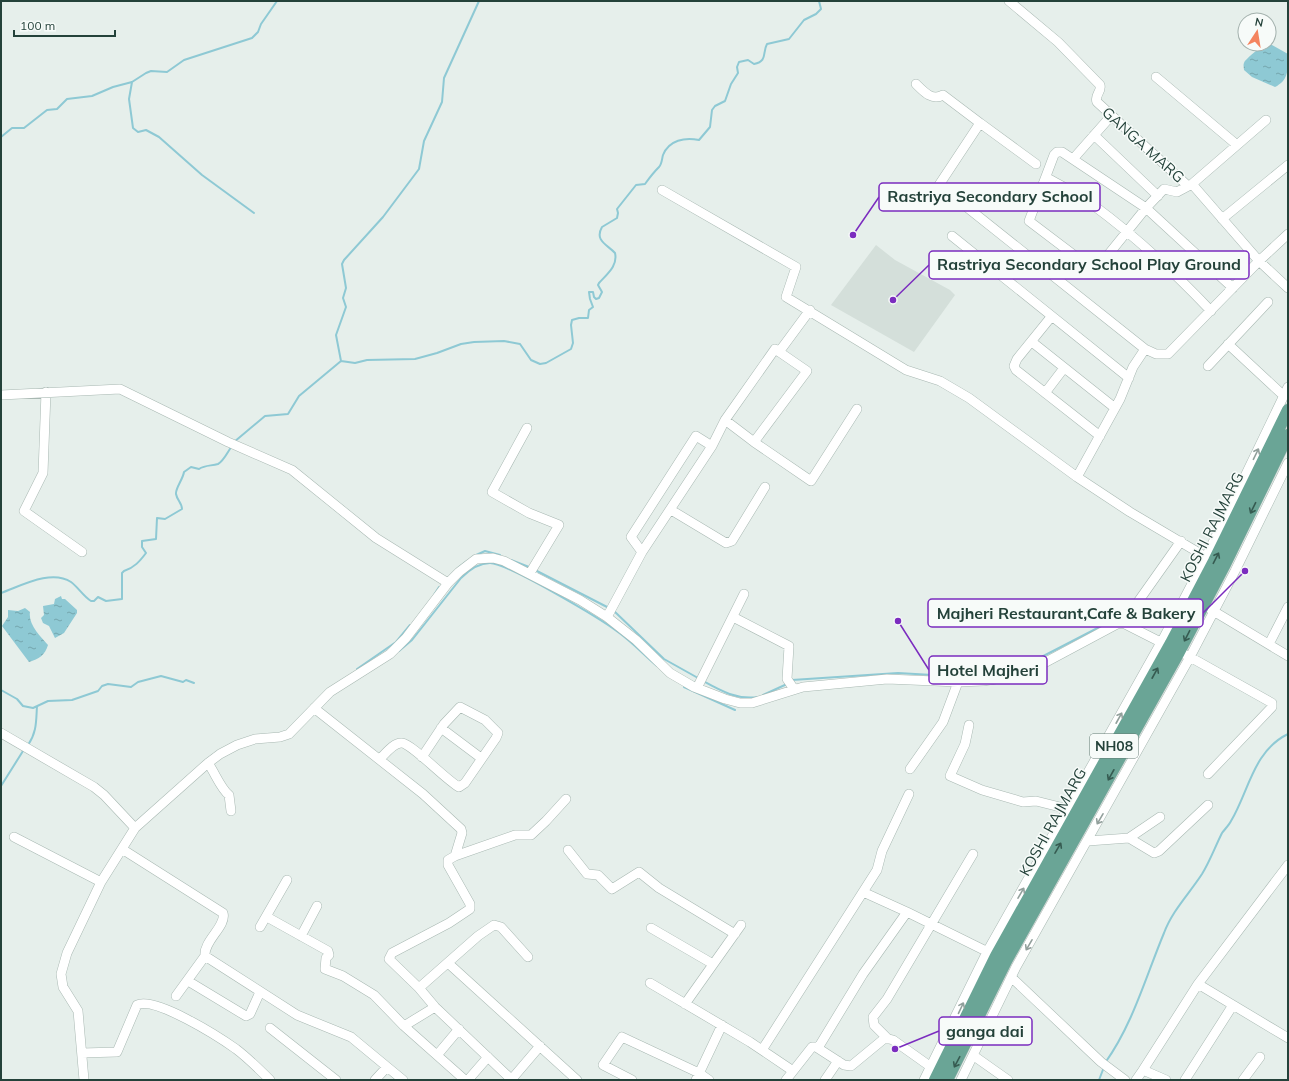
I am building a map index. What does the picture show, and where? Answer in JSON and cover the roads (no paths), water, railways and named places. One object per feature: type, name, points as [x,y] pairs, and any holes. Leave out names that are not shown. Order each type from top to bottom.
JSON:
[{"type":"main road","name":"KOSHI RAJMARG","points":[[935,1080],[1001,959],[1175,650],[1196,600],[1288,410]]},
{"type":"main road","name":"KOSHI RAJMARG","points":[[1196,600],[1288,435]]},
{"type":"main road","name":"KOSHI RAJMARG","points":[[947,1080],[1001,959]]},
{"type":"street","name":"GANGA MARG","points":[[1009,1],[1058,42],[1100,85],[1096,102],[1190,185],[1259,261],[1288,288]]},
{"type":"street","points":[[1156,77],[1237,145]]},
{"type":"street","points":[[916,84],[931,97],[938,98],[943,96],[1036,164]]},
{"type":"street","points":[[1073,159],[1112,116]]},
{"type":"street","points":[[1233,288],[1146,208],[1062,152],[1057,152],[1054,155],[1029,221],[1095,271],[1146,208],[1164,189],[1177,192],[1190,185],[1266,120]]},
{"type":"street","points":[[980,123],[938,184],[1145,349],[1156,354],[1168,354],[1259,261],[1288,234]]},
{"type":"street","points":[[1094,135],[1158,196]]},
{"type":"street","points":[[1222,219],[1288,165]]},
{"type":"street","points":[[1046,177],[1092,204],[1190,289],[1210,311]]},
{"type":"street","points":[[662,190],[796,267],[786,297],[810,310],[906,370],[940,381],[969,398],[1077,476],[1130,512],[1206,557]]},
{"type":"street","points":[[952,236],[1128,378]]},
{"type":"street","points":[[1208,366],[1268,302]]},
{"type":"street","points":[[779,352],[810,310]]},
{"type":"street","points":[[1051,316],[1032,342],[1017,359],[1014,366],[1016,370],[1100,436]]},
{"type":"street","points":[[1032,342],[1115,408]]},
{"type":"street","points":[[924,1080],[931,1066],[1001,959],[1088,841],[1175,650],[1196,600],[1206,557],[1286,392],[1228,344]]},
{"type":"street","points":[[607,617],[642,552],[712,446],[725,420],[775,349],[806,371],[754,442]]},
{"type":"street","points":[[1077,476],[1115,408],[1133,367],[1145,349]]},
{"type":"street","points":[[1045,393],[1064,368]]},
{"type":"street","points":[[1,395],[120,389],[231,444],[292,470],[376,538],[448,583]]},
{"type":"street","points":[[46,392],[43,473],[24,511],[82,552]]},
{"type":"street","points":[[725,420],[811,481],[857,409]]},
{"type":"street","points":[[527,428],[492,492],[529,513],[559,525],[530,573]]},
{"type":"street","points":[[642,552],[631,538],[696,436],[712,446]]},
{"type":"street","points":[[1196,600],[1284,481],[1288,463]]},
{"type":"street","points":[[671,510],[726,543],[732,541],[765,487]]},
{"type":"street","points":[[1123,623],[1180,541]]},
{"type":"street","points":[[84,1080],[78,1011],[63,987],[61,974],[68,952],[101,882],[135,828],[220,754],[237,745],[255,739],[280,737],[288,734],[330,692],[390,654],[406,638],[448,583],[476,559],[493,558],[504,561],[580,600],[607,617],[636,640],[670,673],[697,688],[740,703],[752,703],[803,687],[886,679],[958,682],[983,681],[1009,677],[1031,670],[1117,624],[1123,623],[1272,703],[1272,707],[1208,774]]},
{"type":"street","points":[[697,688],[744,594]]},
{"type":"street","points":[[1196,600],[1288,656]]},
{"type":"street","points":[[1269,644],[1288,607]]},
{"type":"street","points":[[733,617],[789,646],[787,679],[794,689]]},
{"type":"street","points":[[1001,959],[1068,809],[1175,650]]},
{"type":"street","points":[[910,769],[943,722],[958,682]]},
{"type":"street","points":[[380,759],[397,744],[402,743],[408,745],[422,758],[459,787],[465,783],[498,733],[485,720],[460,707],[441,728],[422,758]]},
{"type":"street","points":[[314,708],[423,794],[461,829],[462,833],[455,856]]},
{"type":"street","points":[[969,725],[965,744],[950,776],[982,790],[1023,802],[1036,801],[1068,809]]},
{"type":"street","points":[[441,728],[481,758]]},
{"type":"street","points":[[1,733],[94,787],[135,828]]},
{"type":"street","points":[[208,764],[217,775],[223,790],[229,795],[231,811]]},
{"type":"street","points":[[762,1050],[877,870],[882,851],[909,794]]},
{"type":"street","points":[[540,1046],[512,1080],[435,1007],[419,988],[389,962],[389,957],[392,953],[469,910],[470,904],[448,865],[448,860],[455,856],[515,835],[531,834],[546,821],[566,799]]},
{"type":"street","points":[[1129,838],[1154,853],[1159,851],[1208,805]]},
{"type":"street","points":[[1088,841],[1129,838],[1160,817]]},
{"type":"street","points":[[14,837],[101,882]]},
{"type":"street","points":[[122,849],[223,913],[224,919],[205,947],[205,956],[176,996]]},
{"type":"street","points":[[568,850],[587,874],[598,874],[612,889],[639,872],[659,888],[735,934]]},
{"type":"street","points":[[931,1066],[888,1039],[874,1024],[873,1017],[888,999],[973,854]]},
{"type":"street","points":[[1136,1080],[1198,984],[1288,865]]},
{"type":"street","points":[[260,927],[287,880]]},
{"type":"street","points":[[863,892],[907,912],[1001,959],[1011,977],[1104,1065],[1125,1080]]},
{"type":"street","points":[[301,936],[317,906]]},
{"type":"street","points":[[818,1048],[867,968],[907,912]]},
{"type":"street","points":[[267,917],[328,951],[330,954],[326,958],[325,969],[343,976],[374,995],[404,1026],[438,1054],[465,1080]]},
{"type":"street","points":[[419,988],[478,936],[489,928],[497,925],[528,957]]},
{"type":"street","points":[[685,1004],[741,925]]},
{"type":"street","points":[[651,928],[713,964]]},
{"type":"street","points":[[205,956],[297,1015],[351,1037],[404,1080]]},
{"type":"street","points":[[448,963],[577,1080]]},
{"type":"street","points":[[961,1080],[974,1056],[1011,977]]},
{"type":"street","points":[[188,981],[246,1016],[250,1014],[260,992]]},
{"type":"street","points":[[650,983],[722,1025],[793,1071]]},
{"type":"street","points":[[1198,984],[1288,1038]]},
{"type":"street","points":[[82,1053],[117,1052],[137,1005],[148,1003],[192,1021],[221,1039],[249,1060],[270,1080]]},
{"type":"street","points":[[1185,1080],[1233,1005]]},
{"type":"street","points":[[404,1026],[435,1007]]},
{"type":"street","points":[[698,1077],[722,1025]]},
{"type":"street","points":[[270,1028],[336,1080]]},
{"type":"street","points":[[438,1054],[459,1029]]},
{"type":"street","points":[[632,1080],[603,1065],[622,1037],[698,1077],[709,1080]]},
{"type":"street","points":[[786,1080],[811,1048],[818,1048],[848,1066],[854,1065],[882,1039],[888,1039]]},
{"type":"street","points":[[974,1056],[1008,1080]]},
{"type":"street","points":[[468,1080],[488,1057]]},
{"type":"street","points":[[1243,1080],[1260,1057]]},
{"type":"street","points":[[825,1080],[838,1061]]},
{"type":"street","points":[[375,1080],[387,1067]]},
{"type":"street","points":[[1143,1070],[1166,1080]]},
{"type":"water","points":[[1277,48],[1288,54],[1287,74],[1280,84],[1275,87],[1252,77],[1244,70],[1245,61],[1254,53],[1277,52]]},
{"type":"water","points":[[61,596],[62,599],[65,599],[77,610],[77,613],[64,633],[55,638],[49,626],[43,623],[41,618],[44,615],[43,606],[54,604],[55,599]]},
{"type":"water","points":[[25,608],[30,612],[31,621],[35,630],[48,645],[41,656],[29,662],[2,626],[8,617],[8,610],[18,611]]},
{"type":"waterway","points":[[1,137],[12,128],[24,128],[47,110],[57,109],[67,99],[92,96],[113,87],[132,82],[151,71],[167,72],[184,60],[252,38],[258,32],[261,24],[277,1]]},
{"type":"waterway","points":[[341,361],[336,335],[346,307],[343,298],[346,288],[342,264],[383,217],[419,169],[424,141],[442,102],[444,78],[479,1]]},
{"type":"waterway","points":[[234,442],[265,416],[288,414],[299,396],[341,361],[355,363],[367,360],[415,359],[461,344],[504,341],[520,344],[531,360],[540,364],[546,363],[571,349],[573,343],[571,325],[572,320],[588,318],[589,310],[593,307],[589,292],[593,292],[596,299],[599,298],[602,292],[598,285],[611,270],[615,262],[615,253],[601,239],[600,232],[602,227],[617,218],[617,209],[636,185],[645,184],[660,166],[663,155],[669,146],[683,139],[699,140],[710,127],[712,110],[715,106],[725,101],[731,84],[738,73],[737,67],[739,62],[748,60],[754,64],[761,61],[763,59],[767,44],[789,39],[804,20],[816,14],[821,9],[819,1]]},
{"type":"waterway","points":[[132,82],[129,99],[133,128],[138,132],[146,130],[159,137],[202,175],[254,213]]},
{"type":"waterway","points":[[1,593],[36,580],[54,577],[63,578],[71,582],[85,597],[91,601],[94,601],[98,597],[106,601],[122,599],[122,573],[136,564],[146,553],[142,547],[142,541],[156,539],[157,518],[165,519],[182,509],[176,492],[184,472],[191,467],[199,469],[220,463],[232,446]]},
{"type":"waterway","points":[[474,556],[485,551],[500,555]]},
{"type":"waterway","points":[[511,560],[529,567]]},
{"type":"waterway","points":[[458,568],[467,561]]},
{"type":"waterway","points":[[399,651],[412,640],[467,572],[482,564],[490,563],[500,565],[533,581],[608,625],[633,644],[657,666]]},
{"type":"waterway","points":[[535,570],[609,608]]},
{"type":"waterway","points":[[434,595],[439,587]]},
{"type":"waterway","points":[[792,680],[898,673],[967,677],[997,674],[1026,665],[1115,619],[1126,610],[1133,601]]},
{"type":"waterway","points":[[614,611],[664,659],[698,678]]},
{"type":"waterway","points":[[357,669],[396,642],[410,625]]},
{"type":"waterway","points":[[1,690],[17,699],[23,706],[33,708],[48,701],[72,700],[98,691],[102,686],[108,684],[131,687],[138,682],[161,676],[183,682],[186,680],[194,683]]},
{"type":"waterway","points":[[703,681],[729,694],[750,698],[758,697]]},
{"type":"waterway","points":[[763,695],[787,684]]},
{"type":"waterway","points":[[684,687],[735,710]]},
{"type":"waterway","points":[[28,745],[35,731],[37,706]]},
{"type":"waterway","points":[[1105,1063],[1124,1032],[1171,917],[1205,869],[1222,833],[1237,809],[1259,761],[1276,741],[1288,734]]},
{"type":"waterway","points":[[1,786],[23,751]]},
{"type":"waterway","points":[[1099,1080],[1104,1067]]},
{"type":"place","name":"Rastriya Secondary School","points":[[853,235]]},
{"type":"place","name":"Rastriya Secondary School Play Ground","points":[[893,300]]},
{"type":"place","name":"Majheri Restaurant,Cafe & Bakery","points":[[1245,571]]},
{"type":"place","name":"Hotel Majheri","points":[[898,621]]},
{"type":"place","name":"ganga dai","points":[[895,1049]]}]
